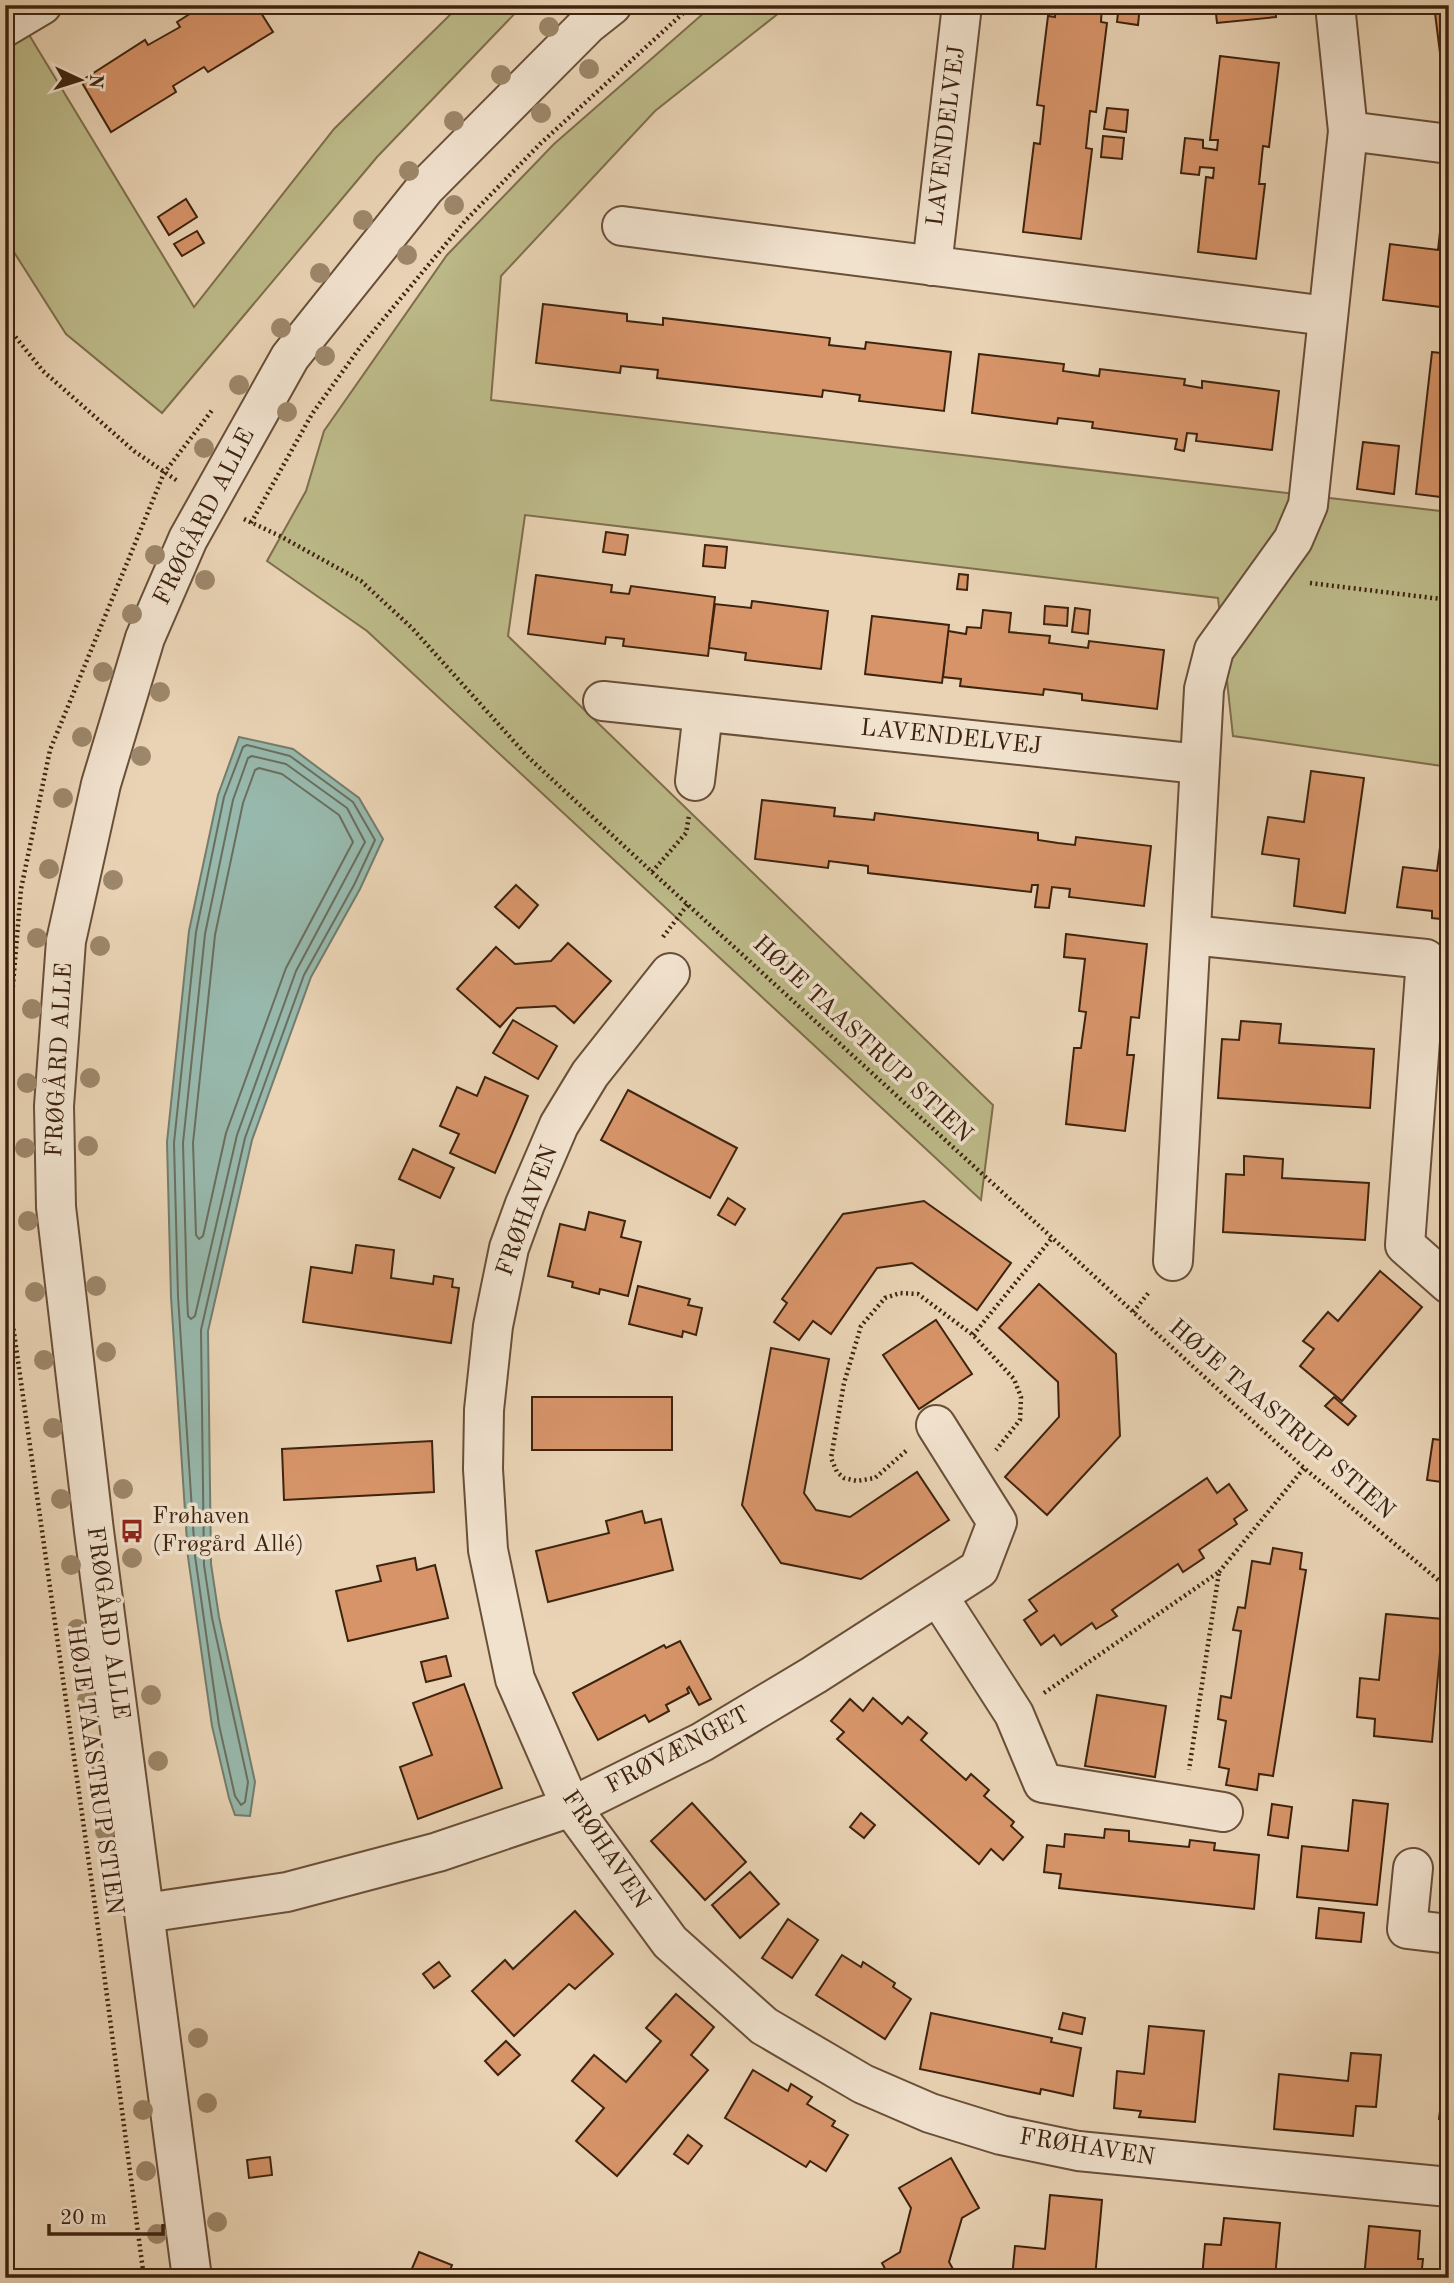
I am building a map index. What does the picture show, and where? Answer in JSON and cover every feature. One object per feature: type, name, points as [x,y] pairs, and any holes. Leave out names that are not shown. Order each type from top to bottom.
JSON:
[{"type":"street","name":"FRØGÅRD ALLE","points":[[191,2278],[91,1505],[56,1207],[54,1106],[66,941],[101,783],[145,638],[188,539],[290,357],[426,187],[588,24],[612,5]]},
{"type":"street","name":"LAVENDELVEJ","points":[[932,266],[962,5]]},
{"type":"street","points":[[1173,1261],[1204,689],[1214,650],[1293,540],[1308,505],[1326,316],[1348,131],[1335,5]]},
{"type":"street","points":[[1348,131],[1449,144]]},
{"type":"street","points":[[622,226],[1326,316]]},
{"type":"street","name":"LAVENDELVEJ","points":[[603,701],[1199,764]]},
{"type":"street","points":[[695,781],[703,712]]},
{"type":"street","points":[[1191,935],[1437,960],[1405,1245],[1449,1284]]},
{"type":"street","name":"FRØHAVEN","points":[[670,973],[590,1074],[559,1125],[509,1248],[493,1326],[484,1410],[482,1469],[488,1550],[515,1679],[571,1807],[670,1942],[764,2026],[863,2084],[930,2113],[1001,2135],[1078,2151],[1449,2187]]},
{"type":"street","name":"FRØVÆNGET","points":[[145,1913],[287,1892],[438,1852],[571,1807],[702,1742],[814,1675],[979,1569],[997,1522],[936,1425]]},
{"type":"street","points":[[938,1596],[1014,1714],[1043,1783],[1223,1812]]},
{"type":"street","points":[[1413,1868],[1407,1929],[1449,1934]]},
{"type":"path","name":"HØJE TAASTRUP STIEN","points":[[692,5],[540,144],[464,221],[361,346],[312,414],[251,523],[361,581],[412,628],[528,757],[652,872],[1304,1468],[1449,1589]]},
{"type":"path","points":[[5,324],[43,371],[134,451],[164,473]]},
{"type":"path","points":[[1264,578],[1449,600]]},
{"type":"path","points":[[652,872],[686,833],[695,781]]},
{"type":"path","points":[[973,1335],[1052,1238]]},
{"type":"path","name":"HØJE TAASTRUP STIEN","points":[[5,1269],[99,1934],[144,2278]]},
{"type":"path","points":[[1014,1714],[1219,1573],[1304,1468]]},
{"type":"path","points":[[1183,1805],[1219,1573]]},
{"type":"shaded area","points":[[5,5],[11,5],[194,307],[334,129],[460,5],[523,5],[377,157],[162,413],[66,334],[5,238]]},
{"type":"shaded area","points":[[713,5],[789,5],[655,111],[501,276],[491,400],[1449,512],[1449,767],[1233,736],[1218,598],[525,515],[508,636],[993,1105],[981,1200],[367,631],[267,561],[306,491],[324,431],[447,255],[554,144]]},
{"type":"water","points":[[239,737],[293,749],[359,798],[383,839],[360,889],[311,977],[252,1140],[208,1331],[211,1564],[219,1617],[255,1782],[250,1816],[235,1815],[229,1798],[212,1726],[188,1557],[171,1297],[167,1142],[189,931],[218,795]]},
{"type":"building","points":[[204,5],[256,5],[273,32],[208,72],[204,67],[173,86],[176,92],[111,132],[81,81],[145,40],[148,45],[180,27],[177,22]]},
{"type":"building","points":[[1056,5],[1102,5],[1101,22],[1107,23],[1096,112],[1090,111],[1086,148],[1092,149],[1081,239],[1023,232],[1034,143],[1040,144],[1044,106],[1037,105],[1048,16],[1055,17]]},
{"type":"building","points":[[1119,5],[1140,5],[1138,25],[1117,22]]},
{"type":"building","points":[[1215,5],[1275,5],[1276,17],[1217,23]]},
{"type":"building","points":[[1434,5],[1449,5],[1449,93],[1445,93]]},
{"type":"building","points":[[1220,56],[1279,63],[1269,147],[1263,146],[1259,184],[1265,184],[1256,259],[1198,252],[1206,177],[1213,178],[1214,168],[1200,167],[1199,175],[1181,173],[1185,138],[1203,140],[1203,148],[1217,150],[1218,140],[1210,140]]},
{"type":"building","points":[[1107,108],[1128,110],[1126,132],[1104,129]]},
{"type":"building","points":[[1103,136],[1124,138],[1122,159],[1101,157]]},
{"type":"building","points":[[186,199],[197,217],[169,235],[158,217]]},
{"type":"building","points":[[1441,223],[1449,224],[1449,308],[1383,300],[1390,244],[1438,250]]},
{"type":"building","points":[[197,231],[204,243],[182,256],[174,244]]},
{"type":"building","points":[[543,304],[627,314],[627,321],[663,325],[663,318],[830,338],[829,345],[865,349],[866,342],[951,352],[944,411],[859,401],[860,395],[823,390],[822,397],[657,378],[658,370],[621,366],[620,373],[536,363]]},
{"type":"building","points":[[1444,311],[1449,311],[1449,334],[1442,334]]},
{"type":"building","points":[[1432,352],[1449,354],[1449,498],[1416,494]]},
{"type":"building","points":[[979,354],[1064,364],[1063,371],[1099,376],[1100,369],[1185,379],[1184,385],[1202,388],[1202,381],[1279,391],[1272,450],[1196,441],[1197,434],[1187,433],[1184,451],[1175,449],[1177,439],[1092,428],[1093,422],[1058,418],[1057,424],[972,413]]},
{"type":"building","points":[[1363,442],[1399,446],[1394,494],[1357,489]]},
{"type":"building","points":[[606,532],[628,535],[625,555],[603,552]]},
{"type":"building","points":[[705,545],[727,547],[725,568],[703,566]]},
{"type":"building","points":[[959,574],[968,575],[967,590],[957,589]]},
{"type":"building","points":[[536,575],[612,585],[611,592],[629,594],[631,586],[715,597],[708,656],[623,646],[624,639],[606,637],[605,644],[528,634]]},
{"type":"building","points":[[752,601],[828,611],[821,669],[745,660],[746,653],[709,648],[715,604],[751,608]]},
{"type":"building","points":[[1045,606],[1068,608],[1067,626],[1044,624]]},
{"type":"building","points":[[1075,608],[1090,610],[1088,634],[1072,632]]},
{"type":"building","points":[[983,610],[1011,613],[1009,632],[1050,636],[1049,643],[1088,648],[1089,641],[1164,650],[1157,709],[1082,700],[1082,694],[1044,689],[1043,695],[960,686],[961,679],[943,677],[948,631],[966,634],[967,627],[981,628]]},
{"type":"building","points":[[872,616],[949,625],[942,683],[865,674]]},
{"type":"building","points":[[1311,771],[1364,778],[1345,913],[1294,906],[1299,859],[1262,854],[1268,817],[1304,822]]},
{"type":"building","points":[[762,800],[835,808],[834,816],[874,820],[875,813],[1038,833],[1038,840],[1058,843],[1075,845],[1076,837],[1151,846],[1144,906],[1069,897],[1070,889],[1052,887],[1049,908],[1035,907],[1038,885],[1032,885],[1031,892],[868,873],[868,866],[829,861],[828,868],[755,859]]},
{"type":"building","points":[[1444,816],[1449,816],[1449,920],[1432,918],[1432,911],[1397,907],[1403,867],[1437,871]]},
{"type":"building","points":[[516,885],[538,905],[519,928],[495,907]]},
{"type":"building","points":[[1066,934],[1147,944],[1139,1018],[1131,1017],[1127,1055],[1134,1055],[1125,1131],[1066,1124],[1074,1048],[1081,1048],[1086,1012],[1079,1011],[1085,959],[1064,957]]},
{"type":"building","points":[[568,943],[611,981],[574,1023],[555,1006],[517,1008],[500,1027],[457,989],[496,947],[515,964],[551,961]]},
{"type":"building","points":[[513,1020],[557,1046],[538,1079],[493,1053]]},
{"type":"building","points":[[1241,1021],[1281,1024],[1279,1043],[1374,1049],[1370,1108],[1218,1098],[1222,1039],[1239,1040]]},
{"type":"building","points":[[485,1077],[528,1096],[495,1173],[450,1153],[459,1134],[440,1126],[457,1087],[477,1096]]},
{"type":"building","points":[[628,1090],[737,1148],[710,1198],[601,1140]]},
{"type":"building","points":[[413,1149],[454,1168],[440,1198],[399,1179]]},
{"type":"building","points":[[1244,1156],[1283,1159],[1282,1178],[1369,1183],[1365,1240],[1223,1232],[1226,1174],[1244,1175]]},
{"type":"building","points":[[728,1198],[745,1209],[735,1225],[718,1215]]},
{"type":"building","points":[[924,1201],[1011,1263],[977,1310],[912,1263],[877,1268],[831,1334],[813,1321],[799,1340],[774,1322],[787,1303],[782,1299],[843,1214]]},
{"type":"building","points":[[589,1212],[625,1221],[621,1237],[641,1242],[628,1296],[600,1289],[599,1294],[572,1287],[573,1282],[548,1276],[560,1224],[585,1230]]},
{"type":"building","points":[[356,1245],[394,1250],[391,1278],[433,1284],[434,1276],[453,1279],[452,1287],[459,1288],[451,1343],[303,1322],[311,1267],[352,1273]]},
{"type":"building","points":[[1380,1271],[1422,1307],[1342,1401],[1300,1366],[1314,1349],[1303,1341],[1328,1312],[1338,1321]]},
{"type":"building","points":[[1039,1284],[1116,1354],[1120,1436],[1047,1515],[1005,1477],[1059,1417],[1058,1382],[999,1328]]},
{"type":"building","points":[[638,1286],[690,1299],[688,1305],[702,1308],[696,1335],[683,1331],[682,1337],[629,1324]]},
{"type":"building","points":[[936,1320],[972,1374],[919,1409],[883,1355]]},
{"type":"building","points":[[771,1348],[829,1359],[804,1493],[816,1510],[850,1517],[917,1472],[949,1520],[861,1579],[781,1563],[742,1505]]},
{"type":"building","points":[[532,1397],[672,1397],[672,1450],[532,1450]]},
{"type":"building","points":[[1334,1397],[1356,1416],[1348,1425],[1325,1406]]},
{"type":"building","points":[[1433,1439],[1449,1441],[1449,1483],[1427,1480]]},
{"type":"building","points":[[432,1441],[434,1492],[284,1500],[282,1449]]},
{"type":"building","points":[[1207,1478],[1217,1493],[1229,1484],[1247,1510],[1234,1519],[1237,1524],[1199,1550],[1204,1558],[1183,1572],[1178,1564],[1112,1610],[1117,1616],[1096,1629],[1092,1623],[1061,1645],[1054,1635],[1041,1645],[1024,1620],[1037,1611],[1029,1600]]},
{"type":"building","points":[[642,1511],[645,1523],[661,1519],[673,1570],[548,1602],[536,1551],[609,1533],[606,1521]]},
{"type":"building","points":[[1273,1548],[1302,1553],[1300,1569],[1306,1570],[1273,1776],[1259,1774],[1257,1790],[1226,1785],[1229,1769],[1219,1767],[1226,1721],[1218,1719],[1221,1696],[1231,1698],[1241,1631],[1233,1630],[1238,1607],[1245,1608],[1252,1561],[1270,1564]]},
{"type":"building","points":[[415,1558],[417,1570],[435,1565],[448,1618],[348,1641],[336,1591],[381,1581],[377,1566]]},
{"type":"building","points":[[1386,1614],[1443,1619],[1432,1742],[1374,1736],[1375,1719],[1357,1717],[1360,1678],[1379,1680]]},
{"type":"building","points":[[680,1641],[711,1699],[699,1705],[689,1687],[689,1693],[666,1705],[669,1711],[649,1722],[645,1715],[598,1740],[573,1693],[664,1645],[666,1648]]},
{"type":"building","points":[[446,1656],[451,1676],[426,1682],[421,1662]]},
{"type":"building","points":[[464,1684],[502,1788],[418,1819],[400,1767],[432,1755],[413,1703]]},
{"type":"building","points":[[1097,1695],[1166,1706],[1155,1777],[1085,1766]]},
{"type":"building","points":[[873,1698],[902,1724],[908,1717],[927,1733],[921,1740],[966,1780],[971,1774],[989,1790],[984,1796],[1014,1822],[1011,1826],[1023,1837],[1003,1860],[991,1849],[979,1864],[837,1739],[844,1732],[831,1721],[850,1699],[863,1711]]},
{"type":"building","points":[[1353,1800],[1388,1804],[1377,1905],[1297,1897],[1302,1846],[1348,1851]]},
{"type":"building","points":[[692,1803],[746,1862],[705,1900],[651,1841]]},
{"type":"building","points":[[1272,1804],[1292,1807],[1288,1838],[1268,1835]]},
{"type":"building","points":[[861,1813],[875,1825],[864,1838],[850,1827]]},
{"type":"building","points":[[1105,1829],[1129,1831],[1129,1841],[1189,1847],[1190,1840],[1215,1843],[1214,1850],[1259,1855],[1254,1909],[1059,1888],[1061,1874],[1044,1872],[1047,1845],[1064,1847],[1065,1834],[1104,1838]]},
{"type":"building","points":[[750,1872],[779,1904],[740,1938],[712,1905]]},
{"type":"building","points":[[1319,1908],[1364,1913],[1361,1942],[1316,1938]]},
{"type":"building","points":[[575,1911],[613,1954],[575,1989],[569,1984],[514,2036],[472,1991],[505,1960],[513,1969]]},
{"type":"building","points":[[788,1919],[818,1940],[792,1978],[762,1958]]},
{"type":"building","points":[[842,1955],[861,1967],[863,1962],[895,1983],[893,1987],[911,1999],[885,2039],[816,1995]]},
{"type":"building","points":[[439,1962],[450,1976],[434,1988],[423,1974]]},
{"type":"building","points":[[676,1994],[714,2027],[691,2055],[708,2070],[617,2176],[576,2141],[604,2108],[572,2081],[594,2055],[626,2082],[661,2041],[646,2028]]},
{"type":"building","points":[[931,2013],[1052,2038],[1051,2042],[1081,2048],[1073,2096],[1041,2089],[1040,2094],[920,2069]]},
{"type":"building","points":[[1063,2013],[1085,2018],[1082,2034],[1059,2029]]},
{"type":"building","points":[[1149,2026],[1204,2031],[1195,2122],[1139,2117],[1141,2111],[1114,2108],[1117,2071],[1144,2074]]},
{"type":"building","points":[[506,2041],[520,2055],[498,2075],[485,2061]]},
{"type":"building","points":[[1351,2053],[1381,2055],[1376,2107],[1356,2106],[1353,2136],[1274,2129],[1279,2074],[1348,2081]]},
{"type":"building","points":[[753,2070],[788,2091],[791,2084],[812,2097],[807,2104],[835,2121],[832,2126],[848,2135],[826,2171],[810,2161],[806,2167],[725,2118]]},
{"type":"building","points":[[1444,2080],[1449,2080],[1449,2121],[1439,2119]]},
{"type":"building","points":[[688,2135],[702,2146],[688,2164],[674,2154]]},
{"type":"building","points":[[270,2157],[272,2175],[249,2178],[247,2160]]},
{"type":"building","points":[[951,2158],[979,2208],[962,2218],[949,2262],[958,2278],[890,2278],[882,2263],[900,2252],[911,2208],[899,2188]]},
{"type":"building","points":[[1050,2195],[1102,2200],[1095,2278],[1012,2278],[1015,2246],[1045,2249]]},
{"type":"building","points":[[1224,2218],[1280,2223],[1275,2278],[1202,2278],[1205,2244],[1221,2245]]},
{"type":"building","points":[[1369,2226],[1420,2231],[1418,2259],[1423,2259],[1421,2278],[1364,2278]]},
{"type":"building","points":[[419,2252],[452,2265],[447,2278],[408,2278]]},
{"type":"building","points":[[1096,2273],[1130,2276],[1130,2278],[1096,2278]]},
{"type":"place","name":"Frøhaven (Frøgård Allé)","points":[[132,1531]]}]
